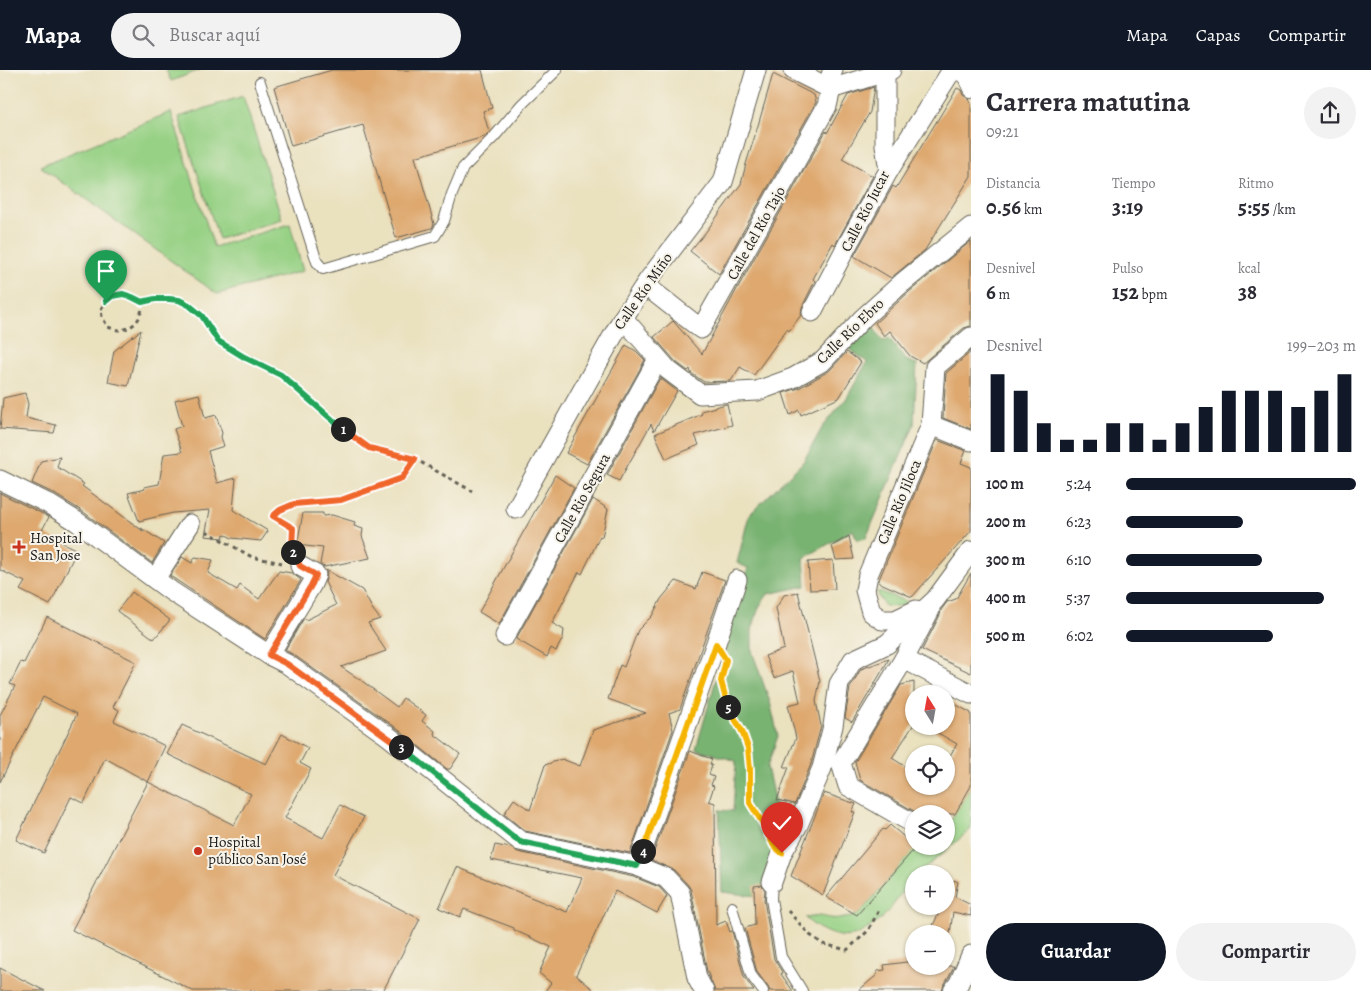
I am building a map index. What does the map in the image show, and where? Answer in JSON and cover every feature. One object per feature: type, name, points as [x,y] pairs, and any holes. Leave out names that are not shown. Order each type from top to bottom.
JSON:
[{"type":"street","name":"Calle Río Miño","points":[[516,509],[623,318],[645,285],[723,182],[756,70]]},
{"type":"street","points":[[793,70],[832,90],[888,71]]},
{"type":"street","name":"Calle del Río Tajo","points":[[645,285],[701,329],[827,106],[832,90],[831,74],[833,70]]},
{"type":"street","name":"Calle Río Jucar","points":[[812,312],[889,170],[884,145],[888,71]]},
{"type":"street","points":[[889,170],[959,72],[971,91]]},
{"type":"street","name":"Calle Río Ebro","points":[[623,318],[668,370],[700,394],[757,392],[793,378],[823,361],[863,318],[902,283],[971,227]]},
{"type":"street","name":"Calle Río Jiloca","points":[[935,600],[895,620],[882,620],[871,612],[865,590],[868,575],[932,425],[935,367],[971,337]]},
{"type":"street","name":"Calle Rio Segura","points":[[505,636],[658,359]]},
{"type":"street","points":[[932,425],[971,441]]},
{"type":"street","points":[[0,480],[47,503],[76,521],[171,591],[269,655],[287,664],[388,736],[520,842],[637,866],[666,878],[680,893],[698,978],[704,991]]},
{"type":"street","points":[[155,580],[190,524]]},
{"type":"street","points":[[772,882],[782,853],[798,825],[822,768],[833,726],[839,684],[853,660],[887,644],[935,600],[971,551]]},
{"type":"street","points":[[269,655],[316,575],[300,566]]},
{"type":"street","points":[[637,866],[737,580]]},
{"type":"street","points":[[905,819],[848,786],[841,763],[922,628],[935,600]]},
{"type":"street","points":[[904,659],[971,694]]},
{"type":"street","points":[[953,991],[959,983],[971,954]]},
{"type":"lane","points":[[260,82],[317,262],[324,269],[435,236],[444,221],[452,194],[463,168],[494,137],[522,104],[557,70]]},
{"type":"lane","points":[[772,882],[771,899],[781,956],[802,991]]},
{"type":"lane","points":[[732,907],[751,975],[763,991]]},
{"type":"path","points":[[142,302],[143,311],[133,325],[119,330],[108,327],[102,317],[101,309],[112,296],[123,294],[142,302],[155,299],[179,300],[189,305],[202,316],[218,341],[244,357],[281,375],[334,422],[369,448],[415,459],[472,491]]},
{"type":"path","points":[[300,566],[292,549],[293,528],[273,516],[280,510],[294,504],[341,500],[402,478],[415,459]]},
{"type":"path","points":[[190,524],[252,557],[270,562],[300,566]]},
{"type":"path","points":[[721,681],[728,707],[742,731],[748,748],[750,803],[774,846],[782,853]]},
{"type":"path","points":[[772,882],[785,906],[810,935],[823,944],[847,950],[868,931],[880,908]]},
{"type":"green space","points":[[166,70],[200,70],[171,81]]},
{"type":"green space","points":[[243,96],[282,219],[219,239],[179,117]]},
{"type":"green space","points":[[171,112],[214,247],[290,224],[303,271],[217,294],[40,166]]},
{"type":"green space","points":[[871,324],[883,341],[889,338],[906,360],[917,364],[914,425],[866,538],[857,540],[853,530],[804,558],[806,586],[768,594],[759,607],[752,630],[752,651],[770,702],[778,736],[767,767],[776,808],[789,822],[769,868],[763,897],[722,892],[719,810],[733,811],[736,761],[696,749],[748,568],[737,563],[749,515],[803,462],[822,428],[846,399],[867,362],[848,348]]},
{"type":"green space","points":[[878,591],[908,602],[903,605],[885,606],[878,596]]},
{"type":"green space","points":[[971,786],[971,829],[955,843],[955,814]]},
{"type":"green space","points":[[908,855],[940,855],[929,865],[905,865],[905,887],[880,920],[858,934],[843,936],[829,933],[805,918],[820,916],[839,919],[860,913]]},
{"type":"building","points":[[332,70],[482,70],[492,108],[483,111],[489,132],[484,137],[415,157],[434,224],[432,228],[396,238],[363,125],[291,146],[274,87]]},
{"type":"building","points":[[773,74],[814,95],[816,102],[719,274],[690,251],[741,184]]},
{"type":"building","points":[[874,87],[870,112],[842,159],[873,176],[835,245],[833,243],[813,279],[815,281],[802,307],[801,315],[789,331],[787,329],[754,375],[740,367],[731,381],[704,382],[691,373],[690,369],[688,371],[676,362],[654,337],[673,321],[702,354],[848,95]]},
{"type":"building","points":[[957,88],[969,99],[971,104],[971,176],[925,250],[891,278],[854,256],[893,186],[896,188]]},
{"type":"building","points":[[971,241],[971,326],[964,328],[923,363],[910,356],[890,331],[884,336],[875,323]]},
{"type":"building","points":[[141,330],[128,386],[108,382],[114,351]]},
{"type":"building","points":[[626,345],[645,360],[587,464],[566,453]]},
{"type":"building","points":[[847,352],[861,362],[839,398],[801,415],[799,410],[790,415],[783,393],[799,388],[829,371]]},
{"type":"building","points":[[971,352],[971,429],[943,418],[946,373]]},
{"type":"building","points":[[660,378],[677,391],[654,431],[651,424],[619,481],[607,475]]},
{"type":"building","points":[[25,393],[28,404],[26,418],[56,425],[54,433],[0,429],[3,398]]},
{"type":"building","points":[[199,394],[205,418],[216,415],[222,433],[221,437],[224,446],[208,451],[217,483],[236,478],[233,510],[268,531],[261,541],[232,538],[224,534],[223,538],[205,536],[210,510],[173,513],[139,521],[128,493],[159,484],[164,454],[182,452],[174,429],[182,426],[175,400]]},
{"type":"building","points":[[727,404],[732,425],[695,435],[699,445],[666,459],[655,434],[702,414],[701,411]]},
{"type":"building","points":[[937,440],[966,451],[961,463],[971,467],[971,531],[912,597],[878,582]]},
{"type":"building","points":[[60,457],[57,467],[84,484],[82,486],[143,531],[141,528],[164,543],[152,563],[82,511],[53,493],[32,483],[41,461]]},
{"type":"building","points":[[555,475],[574,488],[499,624],[479,612]]},
{"type":"building","name":"Hospital San Jose","points":[[0,493],[49,517],[41,532],[77,550],[50,605],[20,590],[25,582],[0,570]]},
{"type":"building","points":[[593,499],[608,509],[602,537],[600,536],[582,574],[579,572],[552,623],[564,630],[563,638],[556,651],[551,648],[547,657],[516,639]]},
{"type":"building","points":[[303,513],[323,513],[323,516],[332,515],[355,522],[354,526],[363,529],[362,536],[370,558],[324,567],[320,564],[323,548],[297,545]]},
{"type":"building","points":[[849,536],[854,559],[836,560],[832,546]]},
{"type":"building","points":[[182,557],[192,563],[195,557],[213,560],[208,573],[237,590],[240,585],[259,599],[279,571],[292,573],[301,580],[265,639],[170,576]]},
{"type":"building","points":[[833,560],[835,589],[810,590],[808,562]]},
{"type":"building","points":[[326,570],[362,590],[380,619],[368,623],[386,651],[341,667],[397,707],[403,698],[426,715],[422,721],[435,731],[434,734],[460,754],[450,769],[447,769],[395,727],[285,650],[304,618],[306,620],[336,605],[325,582]]},
{"type":"building","points":[[702,572],[725,580],[680,709],[669,713],[673,730],[630,853],[525,831],[504,814],[514,799],[530,810],[545,765],[562,759],[580,766],[593,730],[646,713],[608,699],[620,665],[624,667],[638,630],[652,616],[661,599],[676,581],[696,589]]},
{"type":"building","points":[[971,573],[971,673],[922,650],[941,610],[947,602],[956,599]]},
{"type":"building","points":[[132,592],[170,620],[154,639],[117,611]]},
{"type":"building","points":[[798,592],[820,681],[816,701],[821,726],[811,764],[795,804],[777,800],[789,767],[784,767],[796,738],[788,705],[800,702],[793,671],[774,678],[765,656],[784,649],[776,608],[784,595]]},
{"type":"building","points":[[47,617],[136,662],[113,707],[119,710],[114,721],[165,746],[148,782],[105,758],[84,803],[71,797],[44,853],[16,840],[77,714],[43,697],[0,782],[0,715],[15,686],[10,684],[21,662],[24,663]]},
{"type":"building","points":[[889,659],[852,722],[845,718],[850,688],[861,669]]},
{"type":"building","points":[[914,682],[914,685],[905,685],[905,735],[907,735],[892,758],[905,766],[905,795],[955,795],[955,747],[957,744],[942,735],[955,735],[955,704],[971,713],[971,786],[955,814],[955,805],[905,806],[860,780],[855,762],[901,685]]},
{"type":"building","name":"Hospital público San José","points":[[182,725],[266,764],[282,734],[308,748],[300,763],[311,769],[285,818],[323,838],[340,805],[364,817],[333,875],[420,919],[383,991],[193,991],[72,930],[148,782],[234,825],[251,794],[167,754]]},
{"type":"building","points":[[690,751],[712,759],[709,775],[714,777],[711,785],[714,786],[709,801],[715,803],[716,925],[726,921],[730,932],[732,931],[744,977],[754,991],[715,991],[707,971],[691,890],[674,870],[651,860]]},
{"type":"building","points":[[824,793],[856,804],[852,812],[855,812],[823,895],[791,876]]},
{"type":"building","points":[[890,825],[905,838],[905,855],[909,855],[857,915],[826,897],[883,829],[885,830]]},
{"type":"building","points":[[495,845],[511,848],[518,852],[634,877],[659,887],[667,896],[657,913],[615,891],[576,975],[595,991],[545,991],[551,983],[539,973],[551,947],[514,930],[514,928],[464,909],[460,917],[439,908],[457,867],[567,912],[582,878],[491,860]]},
{"type":"building","points":[[955,880],[958,882],[955,897]]},
{"type":"building","points":[[762,885],[765,890],[764,900],[774,959],[782,972],[781,974],[793,991],[770,991],[757,972],[745,928],[755,925],[754,886]]},
{"type":"building","points":[[955,897],[971,905],[971,916],[955,912]]},
{"type":"building","points":[[938,915],[953,915],[951,925],[933,925]]},
{"type":"building","points":[[905,962],[905,975],[950,975],[942,991],[858,991],[877,975],[877,971],[885,970],[884,965]]},
{"type":"building","points":[[0,968],[45,991],[0,991]]},
{"type":"place","name":"Hospital San Jose","points":[[19,547]]},
{"type":"place","name":"Hospital público San José","points":[[198,851]]},
{"type":"route","points":[[106,301],[112,296],[123,294],[142,302],[155,299],[169,299],[179,300],[189,305],[202,316],[218,341],[244,357],[281,375],[334,422],[369,448],[415,459],[402,478],[341,500],[294,504],[280,510],[273,516],[293,528],[292,549],[300,566],[316,575],[269,655],[287,664],[388,736],[520,842],[637,866],[716,644],[726,660],[721,681],[728,707],[742,731],[748,748],[750,803],[774,846],[782,853]]}]
